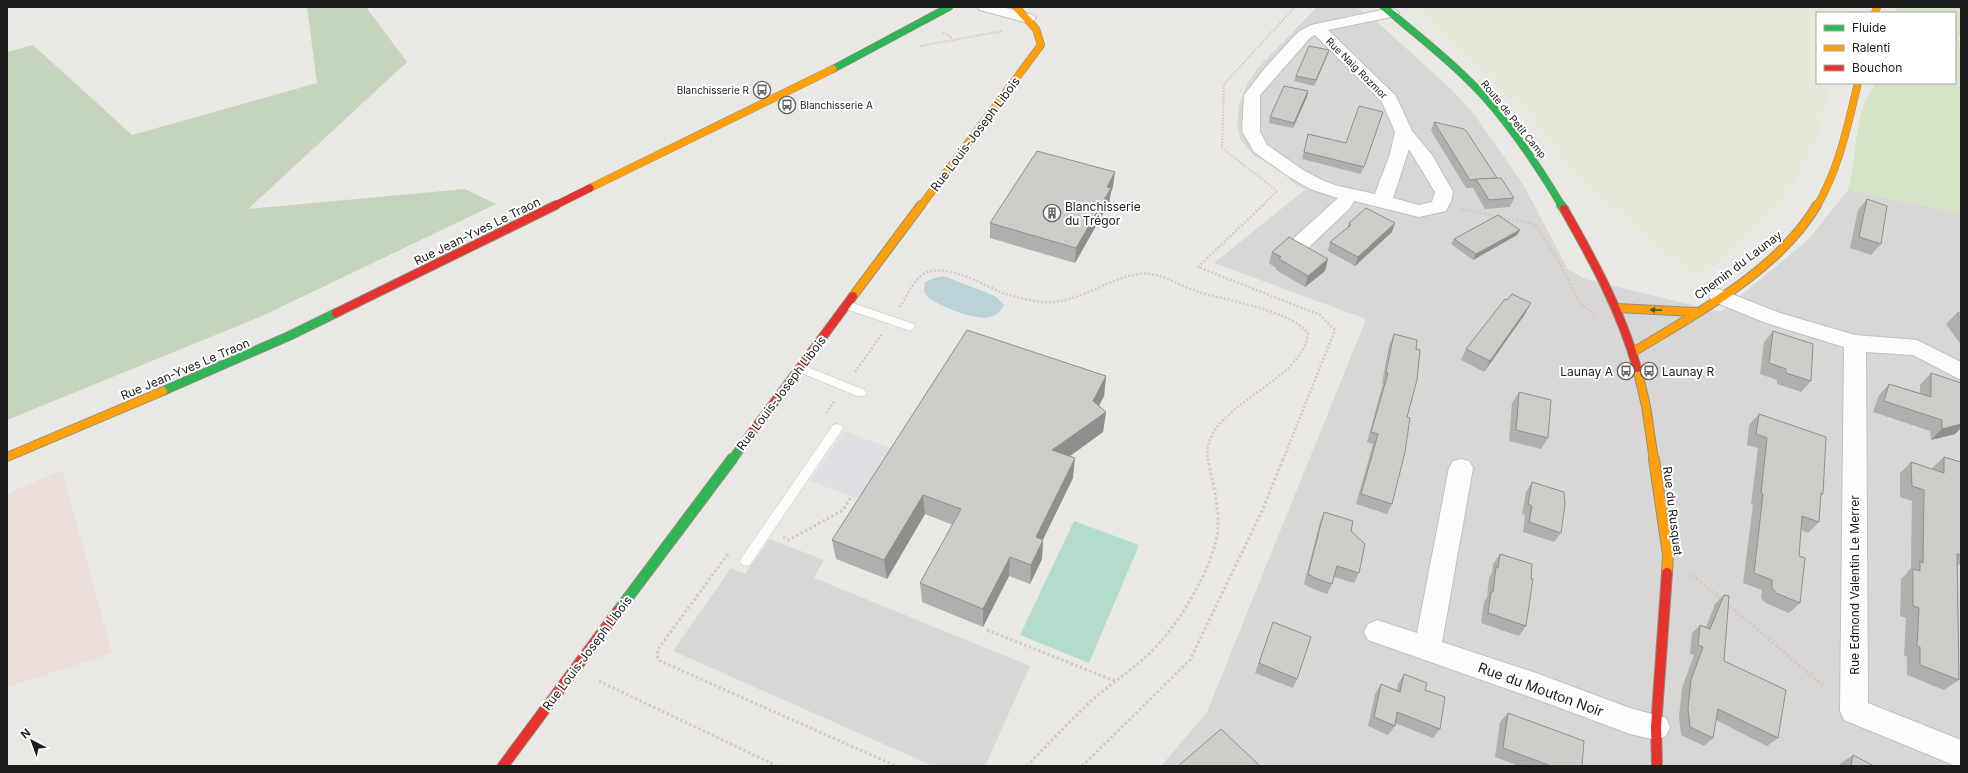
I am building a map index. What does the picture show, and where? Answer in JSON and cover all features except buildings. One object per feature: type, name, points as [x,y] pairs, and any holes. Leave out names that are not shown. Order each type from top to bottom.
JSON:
[{"type":"street","points":[[892,38],[927,7]]},
{"type":"street","name":"Rue Jean-Yves Le Traon","points":[[7,458],[289,336],[822,75],[949,7]]},
{"type":"street","points":[[985,7],[1028,18]]},
{"type":"street","name":"Rue Louis-Joseph Libois","points":[[502,766],[1041,45],[1041,36],[1028,18],[1016,7]]},
{"type":"street","name":"Rue Naig Rozmor","points":[[1317,28],[1390,100],[1404,132],[1423,155],[1444,192],[1439,207],[1429,211],[1419,211],[1382,200],[1350,194],[1317,185],[1297,174],[1260,148],[1251,131],[1252,95],[1271,71],[1304,35],[1317,28],[1388,10]]},
{"type":"street","name":"Route de Petit Camp","points":[[1388,10],[1468,80],[1507,124],[1540,168],[1598,268]]},
{"type":"street","name":"Chemin du Launay","points":[[1633,352],[1719,296],[1784,248],[1811,217],[1837,166],[1858,84]]},
{"type":"street","points":[[1382,200],[1400,154],[1404,132]]},
{"type":"street","points":[[1301,243],[1343,204],[1350,194]]},
{"type":"street","name":"Rue du Rusquet","points":[[1598,268],[1617,308],[1633,352],[1646,406],[1668,555],[1656,726],[1657,766]]},
{"type":"street","points":[[1719,296],[1773,318],[1855,343],[1917,348],[1961,372]]},
{"type":"street","points":[[1617,308],[1695,312]]},
{"type":"street","name":"Rue Edmond Valentin Le Merrer","points":[[1854,711],[1855,343]]},
{"type":"street","points":[[1427,650],[1461,468]]},
{"type":"street","name":"Rue du Mouton Noir","points":[[1376,632],[1536,686],[1630,721],[1656,726]]},
{"type":"street","points":[[1854,711],[1961,754]]},
{"type":"lane","points":[[847,305],[910,327]]},
{"type":"lane","points":[[800,368],[861,393]]},
{"type":"lane","points":[[746,561],[837,428]]},
{"type":"path","points":[[1082,766],[1190,660],[1262,511],[1335,330],[1320,315],[1198,267],[1277,191],[1222,148],[1224,84],[1295,7]]},
{"type":"path","points":[[1439,207],[1464,210],[1535,224],[1555,255],[1580,303],[1588,311],[1599,318]]},
{"type":"path","points":[[822,419],[923,274],[929,271],[941,271],[958,275],[1014,296],[1056,302],[1078,299],[1123,278],[1141,273],[1155,275],[1186,288],[1285,318],[1304,327],[1308,332],[1308,340],[1298,358],[1279,377],[1233,410],[1223,420],[1208,447],[1207,454],[1218,528],[1215,543],[1201,578],[1182,613],[1166,636],[1150,654],[1114,681],[1086,706],[1027,766]]},
{"type":"path","points":[[767,531],[789,540],[843,510],[852,496]]},
{"type":"path","points":[[732,548],[658,649],[657,656],[660,661],[896,766]]},
{"type":"path","points":[[1668,555],[1854,711]]},
{"type":"path","points":[[987,630],[1114,681]]},
{"type":"path","points":[[575,669],[777,766]]},
{"type":"shaded area","points":[[1317,7],[1358,8],[1375,20],[1452,90],[1474,114],[1524,186],[1568,269],[1585,279],[1721,312],[1808,240],[1848,190],[1961,213],[1961,766],[1161,766],[1207,712],[1366,319],[1214,263],[1306,189],[1295,185],[1285,173],[1253,155],[1241,140],[1237,126],[1239,106],[1247,84],[1257,69]]},
{"type":"shaded area","points":[[844,431],[893,449],[861,500],[810,481]]},
{"type":"shaded area","points":[[62,470],[112,653],[7,687],[7,494]]},
{"type":"shaded area","points":[[770,539],[824,560],[814,578],[1030,666],[985,766],[933,766],[673,651],[731,568],[745,574]]},
{"type":"green space","points":[[307,7],[366,7],[407,62],[248,209],[465,189],[496,204],[262,316],[7,420],[7,52],[33,45],[132,135],[317,83]]},
{"type":"green space","points":[[1409,7],[1851,7],[1849,12],[1816,12],[1816,84],[1831,84],[1816,144],[1780,208],[1756,232],[1726,258],[1694,276],[1676,263],[1574,177],[1532,119],[1416,10]]},
{"type":"green space","points":[[1898,7],[1961,7],[1961,36],[1958,36],[1961,55],[1961,213],[1848,190],[1862,109],[1866,99],[1876,84],[1956,84],[1956,12],[1895,12]]},
{"type":"green space","points":[[1074,521],[1139,545],[1089,663],[1020,635]]},
{"type":"water","points":[[944,276],[995,296],[1004,305],[997,314],[984,318],[957,312],[939,304],[925,293],[925,282]]},
{"type":"traffic: fast","points":[[833,69],[949,7]]},
{"type":"traffic: fast","points":[[1384,7],[1467,79],[1495,109],[1520,141],[1564,209]]},
{"type":"traffic: fast","points":[[163,391],[289,336],[336,313]]},
{"type":"traffic: fast","points":[[618,611],[750,435]]},
{"type":"traffic: slow","points":[[853,296],[1041,45],[1036,29],[1016,7]]},
{"type":"traffic: slow","points":[[1875,12],[1877,7]]},
{"type":"traffic: slow","points":[[590,188],[833,69]]},
{"type":"traffic: slow","points":[[1633,352],[1716,300],[1769,261],[1792,238],[1813,213],[1829,185],[1839,161],[1858,84]]},
{"type":"traffic: slow","points":[[1617,308],[1695,312]]},
{"type":"traffic: slow","points":[[1637,368],[1646,406],[1668,555],[1667,573]]},
{"type":"traffic: slow","points":[[7,457],[163,391]]},
{"type":"traffic: jam","points":[[336,313],[590,188]]},
{"type":"traffic: jam","points":[[1564,209],[1606,286],[1624,326],[1637,368]]},
{"type":"traffic: jam","points":[[750,435],[853,296]]},
{"type":"traffic: jam","points":[[1657,766],[1656,727],[1667,573]]},
{"type":"traffic: jam","points":[[503,766],[618,611]]},
{"type":"place","name":"Blanchisserie R","points":[[762,90]]},
{"type":"place","name":"Blanchisserie A","points":[[787,105]]},
{"type":"place","name":"Blanchisserie du Trégor","points":[[1052,213]]},
{"type":"place","name":"Launay A","points":[[1626,371]]},
{"type":"place","name":"Launay R","points":[[1649,371]]}]
